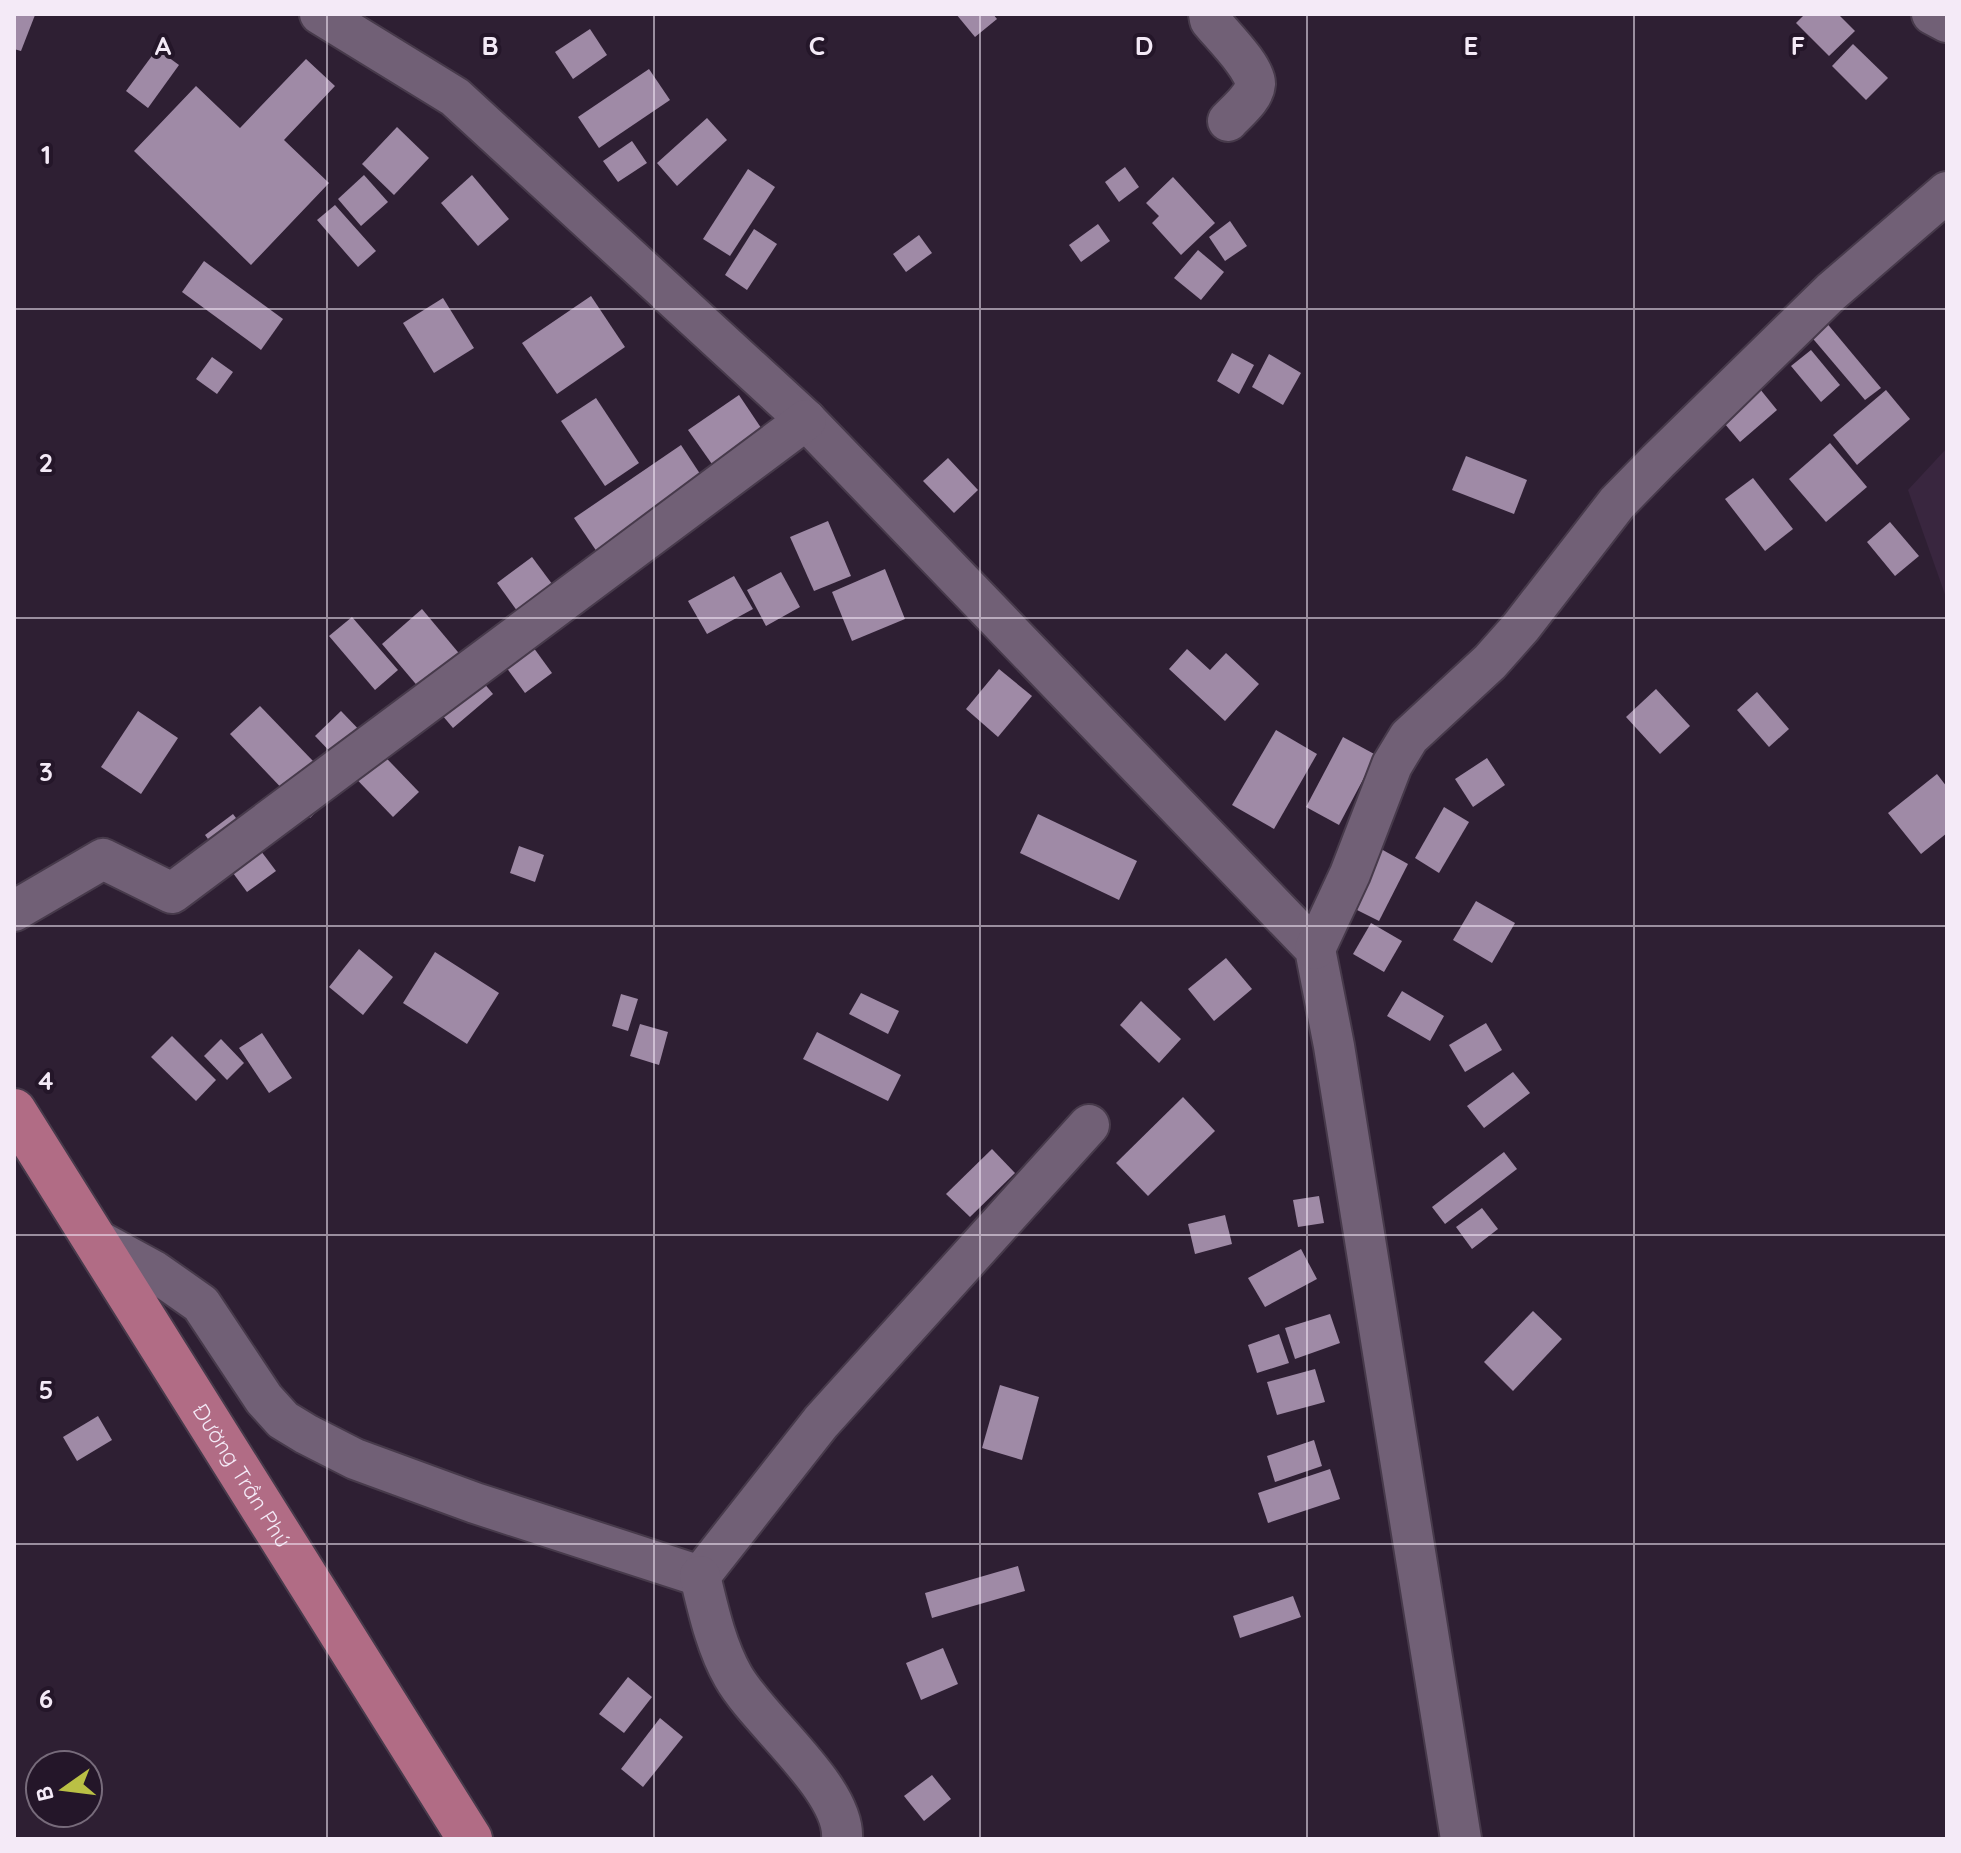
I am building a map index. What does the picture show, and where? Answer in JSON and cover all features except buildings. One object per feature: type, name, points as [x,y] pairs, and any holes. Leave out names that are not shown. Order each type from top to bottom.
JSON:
[{"type":"main road","name":"Đường Trần Phú","points":[[14,1111],[470,1839]]},
{"type":"street","points":[[320,14],[455,97],[806,420],[1315,949],[1334,1046],[1461,1839]]},
{"type":"street","points":[[1209,14],[1210,20],[1252,71],[1255,84],[1250,96],[1228,121]]},
{"type":"street","points":[[1932,14],[1947,22]]},
{"type":"street","points":[[1315,949],[1350,874],[1392,765],[1409,737],[1490,662],[1617,503],[1658,461],[1831,292],[1947,192]]},
{"type":"street","points":[[14,911],[103,859],[172,893],[806,420]]},
{"type":"street","points":[[700,1576],[821,1422],[1089,1125]]},
{"type":"street","points":[[97,1240],[154,1271],[201,1304],[264,1399],[283,1420],[306,1434],[355,1459],[475,1503],[700,1576]]},
{"type":"street","points":[[700,1576],[709,1613],[733,1676],[826,1791],[839,1814],[842,1839]]},
{"type":"shaded area","points":[[1947,448],[1947,600],[1908,490]]}]
